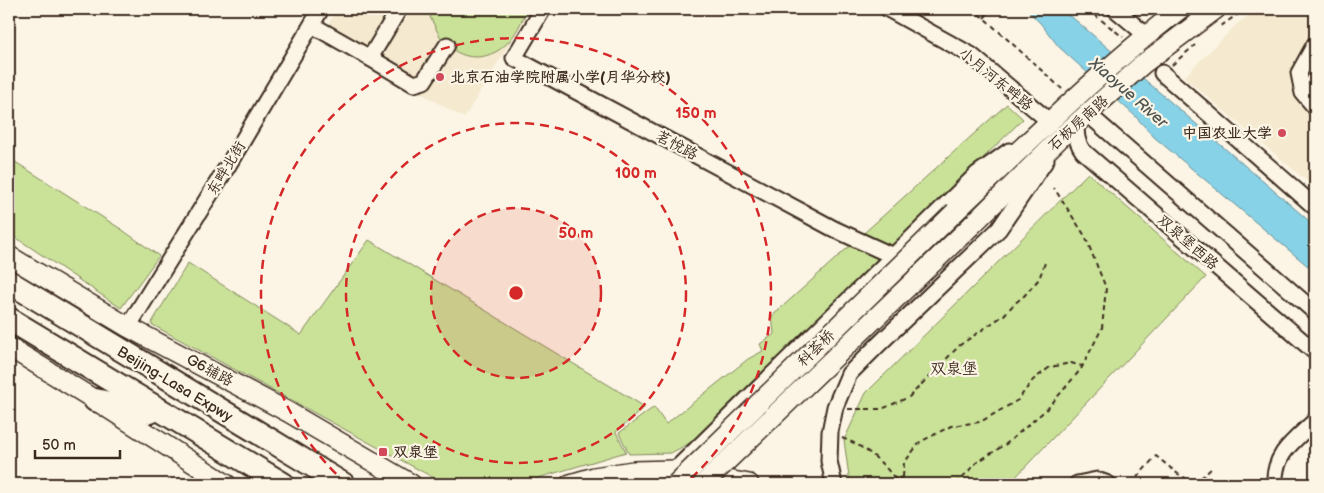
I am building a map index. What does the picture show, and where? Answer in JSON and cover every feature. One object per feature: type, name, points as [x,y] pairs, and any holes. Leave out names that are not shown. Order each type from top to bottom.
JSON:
[{"type":"highway","name":"Beijing-Lasa Expwy","points":[[9,282],[342,484]]},
{"type":"highway","name":"Beijing-Lasa Expwy","points":[[9,319],[283,484]]},
{"type":"highway","points":[[95,400],[170,416]]},
{"type":"main road","name":"石板房南路","points":[[971,226],[1077,97],[1126,46],[1146,35],[1180,9]]},
{"type":"main road","name":"石板房南路","points":[[955,212],[1052,128],[1087,115],[1143,64],[1216,9]]},
{"type":"main road","name":"科荟桥","points":[[675,477],[955,212]]},
{"type":"main road","name":"科荟桥","points":[[702,484],[971,226]]},
{"type":"main road","name":"G6辅路","points":[[9,256],[128,326],[288,412],[411,484]]},
{"type":"main road","points":[[9,347],[226,484]]},
{"type":"main road","points":[[570,484],[594,477],[633,471],[749,484]]},
{"type":"street","name":"东畔北街","points":[[128,326],[321,9]]},
{"type":"street","points":[[370,58],[399,9]]},
{"type":"street","name":"茗悦路","points":[[543,9],[514,58],[834,229],[893,256]]},
{"type":"street","name":"小月河东畔路","points":[[888,9],[971,55],[1052,128]]},
{"type":"street","points":[[1114,9],[1146,35]]},
{"type":"street","points":[[312,25],[414,84],[424,81],[447,45]]},
{"type":"street","points":[[1315,44],[1299,73],[1303,93],[1315,107]]},
{"type":"street","points":[[1162,74],[1315,207]]},
{"type":"street","points":[[1087,115],[1315,312]]},
{"type":"street","name":"双泉堡西路","points":[[1087,115],[1075,131],[1078,145],[1083,151],[1315,352]]},
{"type":"street","points":[[675,477],[893,256],[977,174],[1052,128]]},
{"type":"street","points":[[834,484],[829,461],[830,432],[835,407],[849,374],[999,229],[1052,128]]},
{"type":"street","points":[[1275,484],[1278,460],[1288,446],[1315,421]]},
{"type":"street","points":[[1077,484],[1096,480],[1108,484]]},
{"type":"path","points":[[971,9],[1077,97]]},
{"type":"path","points":[[984,18],[992,9]]},
{"type":"path","points":[[1087,9],[1126,46]]},
{"type":"path","points":[[956,484],[976,463],[1006,444],[1048,408],[1083,366],[1102,328],[1106,288],[1085,236],[1054,188]]},
{"type":"path","points":[[848,409],[882,409],[909,397],[960,345],[1004,315],[1024,296],[1039,280],[1046,260]]},
{"type":"path","points":[[907,484],[903,477],[904,463],[920,442],[951,426],[980,422],[1018,400],[1033,380],[1050,368],[1071,363],[1083,366]]},
{"type":"path","points":[[840,437],[859,444],[887,469],[894,479],[903,477]]},
{"type":"path","points":[[1131,484],[1156,456],[1187,479],[1200,479],[1212,467]]},
{"type":"shaded area","name":"北京石油学院附属小学(月华分校)","points":[[337,9],[531,9],[464,118],[321,36]]},
{"type":"shaded area","name":"中国农业大学","points":[[1258,9],[1315,9],[1315,188],[1184,77],[1238,23]]},
{"type":"green space","points":[[435,9],[528,9],[516,32],[504,46],[488,55],[470,57],[454,50],[439,35],[430,17]]},
{"type":"green space","points":[[1007,104],[1023,119],[695,440],[671,453],[629,454],[619,433],[654,407],[666,424],[748,359],[763,351],[760,344],[774,334],[772,316]]},
{"type":"green space","points":[[9,158],[121,229],[159,256],[121,308],[9,233]]},
{"type":"green space","points":[[1088,173],[1206,277],[1009,484],[850,484],[844,440],[866,393]]},
{"type":"green space","points":[[369,240],[645,407],[616,432],[626,452],[518,484],[445,484],[151,324],[188,263],[301,335]]},
{"type":"water","name":"Xiaoyue River","points":[[1026,9],[1054,9],[1073,18],[1315,226],[1315,272],[1154,137],[1135,116],[1059,47]]},
{"type":"place","name":"北京石油学院附属小学(月华分校)","points":[[440,77]]},
{"type":"place","name":"中国农业大学","points":[[1282,133]]},
{"type":"place","name":"双泉堡","points":[[383,452]]},
{"type":"district","name":"双泉堡","points":[[954,368]]}]
